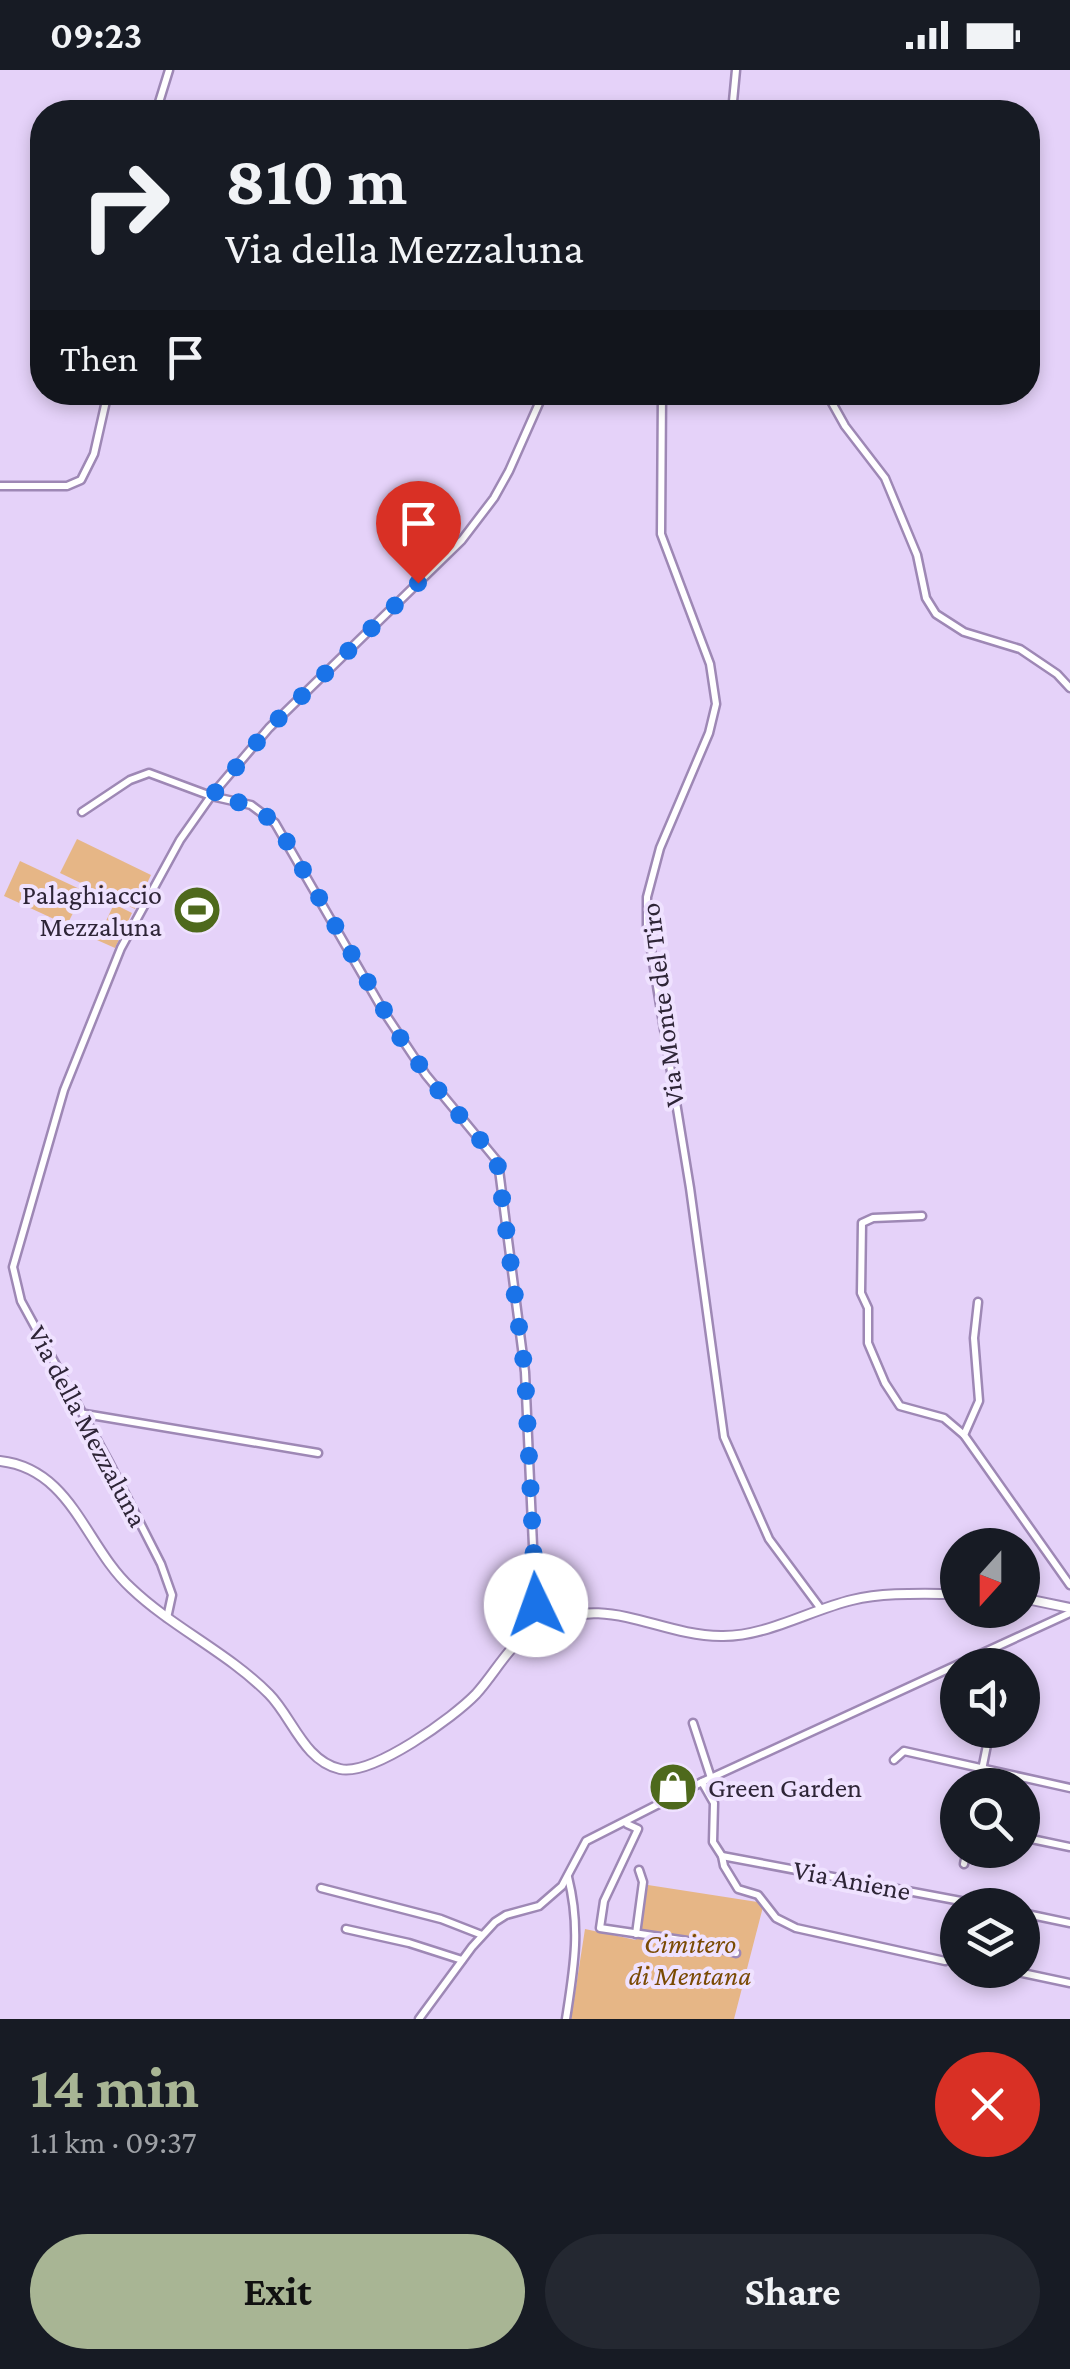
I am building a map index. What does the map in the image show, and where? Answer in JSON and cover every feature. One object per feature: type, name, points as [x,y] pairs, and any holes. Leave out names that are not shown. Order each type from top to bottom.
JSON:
[{"type":"street","points":[[160,100],[169,70]]},
{"type":"street","points":[[733,100],[736,70]]},
{"type":"street","points":[[0,486],[67,486],[82,480],[94,454],[105,405]]},
{"type":"street","points":[[0,1267],[14,1264],[64,1090],[117,960],[173,851],[212,796],[269,728],[462,540],[509,472],[538,405]]},
{"type":"street","name":"Via Monte del Tiro","points":[[662,405],[661,534],[710,664],[716,704],[709,733],[660,848],[648,889],[647,925],[690,1188],[722,1429],[769,1539],[821,1610]]},
{"type":"street","points":[[833,405],[885,478],[917,555],[926,598],[936,614],[964,632],[1015,646],[1057,674],[1070,688]]},
{"type":"street","points":[[82,812],[130,780],[157,774],[183,787],[250,805],[276,823],[373,996],[434,1085],[497,1160],[525,1372],[536,1611],[522,1629],[521,1639]]},
{"type":"street","points":[[922,1216],[873,1218],[862,1223],[861,1292],[868,1308],[868,1342],[885,1383],[900,1406],[944,1418],[964,1435],[1070,1585]]},
{"type":"street","name":"Via della Mezzaluna","points":[[14,1264],[14,1283],[20,1301],[84,1414],[169,1584],[172,1600],[168,1618]]},
{"type":"street","points":[[964,1435],[979,1401],[974,1338],[978,1302]]},
{"type":"street","points":[[84,1414],[318,1453]]},
{"type":"street","points":[[0,1460],[26,1467],[54,1485],[120,1577],[168,1618],[254,1679],[280,1706],[310,1749],[329,1765],[344,1770],[376,1762],[453,1715],[521,1639],[557,1619],[584,1613],[616,1614],[706,1635],[728,1636],[872,1597],[940,1595]]},
{"type":"street","points":[[1040,1603],[1070,1611]]},
{"type":"street","points":[[419,2019],[482,1935],[502,1916],[539,1906],[562,1886],[586,1841],[702,1782],[1070,1611]]},
{"type":"street","points":[[694,1723],[711,1778]]},
{"type":"street","points":[[894,1760],[904,1751],[974,1768]]},
{"type":"street","name":"Via Aniene","points":[[702,1782],[714,1803],[713,1842],[724,1866],[738,1889],[758,1895],[776,1918],[796,1928],[940,1959]]},
{"type":"street","points":[[1040,1782],[1070,1788]]},
{"type":"street","points":[[626,1823],[638,1829],[604,1901],[600,1928],[694,1942],[736,1953]]},
{"type":"street","points":[[1040,1840],[1070,1846]]},
{"type":"street","name":"Via Aniene","points":[[722,1856],[940,1897]]},
{"type":"street","points":[[636,1934],[643,1882],[640,1870]]},
{"type":"street","points":[[566,2019],[577,1944],[576,1910],[567,1876]]},
{"type":"street","points":[[321,1888],[447,1920],[482,1935]]},
{"type":"street","points":[[1040,1917],[1070,1923]]},
{"type":"street","points":[[346,1929],[462,1960]]},
{"type":"street","points":[[1040,1977],[1070,1983]]},
{"type":"green space","points":[[77,839],[151,875],[135,909],[60,873]]},
{"type":"green space","points":[[20,861],[84,891],[67,925],[4,896]]},
{"type":"green space","points":[[114,904],[132,913],[115,948],[97,940]]},
{"type":"green space","name":"Cimitero di Mentana","points":[[648,1885],[764,1903],[734,2019],[571,2019],[585,1929],[636,1940]]},
{"type":"place","name":"Palaghiaccio Mezzaluna","points":[[197,910]]},
{"type":"place","name":"Green Garden","points":[[673,1787]]},
{"type":"route","points":[[418,583],[269,728],[212,796],[250,805],[276,823],[399,1036],[422,1070],[497,1160],[525,1372],[536,1605]]}]
